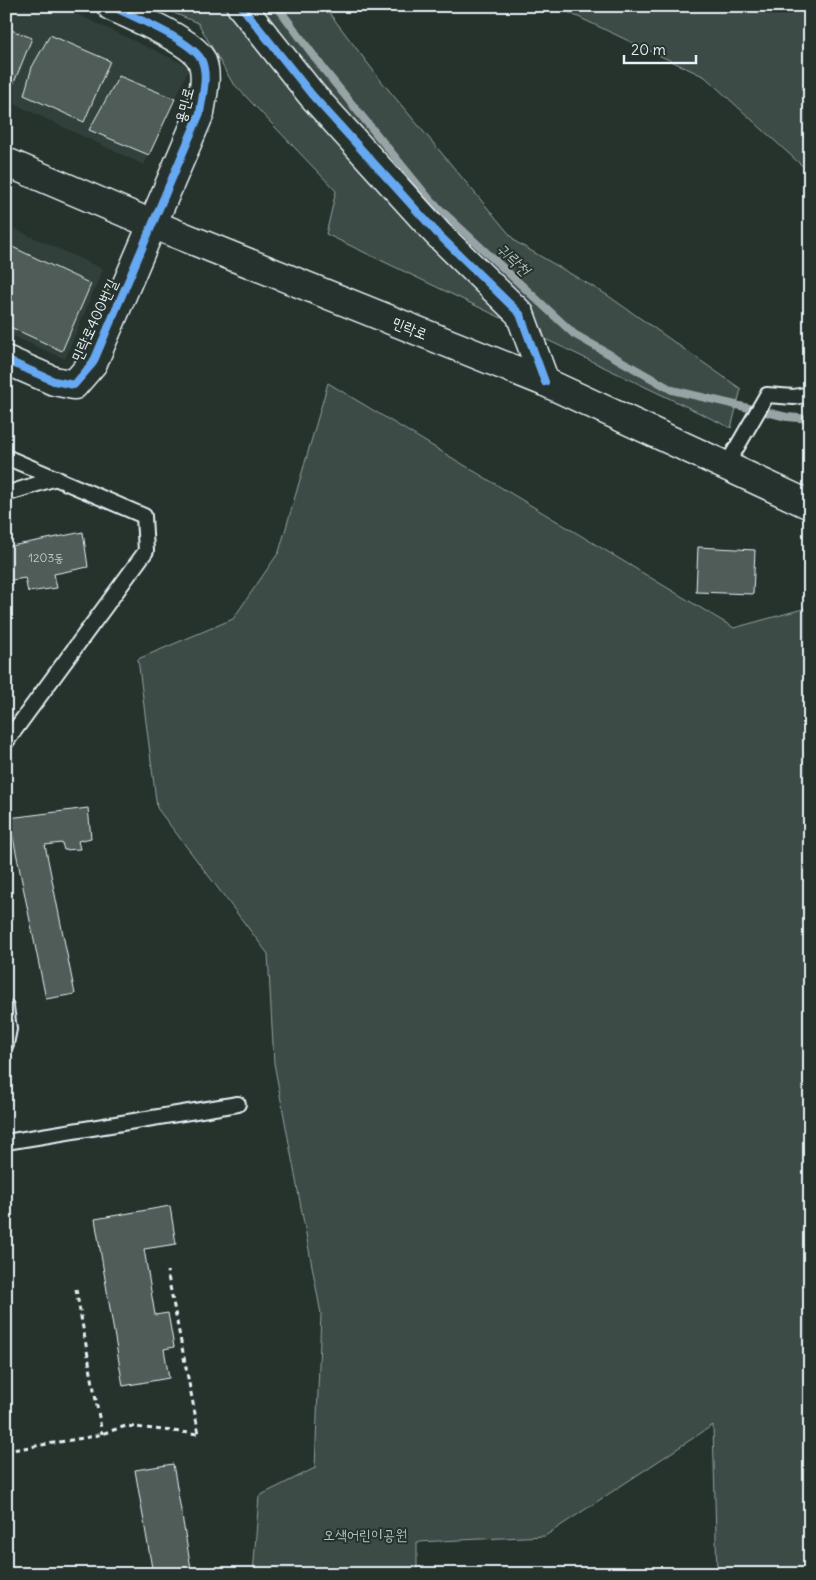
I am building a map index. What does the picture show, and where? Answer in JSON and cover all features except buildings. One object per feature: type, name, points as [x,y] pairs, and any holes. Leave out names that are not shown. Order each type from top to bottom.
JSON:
[{"type":"street","name":"용민로","points":[[111,6],[178,39],[200,59],[205,81],[200,113],[152,224]]},
{"type":"street","points":[[241,6],[312,95],[338,124],[437,233],[520,314],[545,382]]},
{"type":"street","name":"민락로","points":[[6,162],[152,224],[545,382],[810,505]]},
{"type":"street","name":"민락로400번길","points":[[6,360],[54,381],[74,385],[93,363],[152,224]]},
{"type":"lane","points":[[726,466],[767,395],[794,397],[810,394]]},
{"type":"lane","points":[[6,457],[144,516],[146,551],[6,742]]},
{"type":"lane","points":[[6,494],[56,478]]},
{"type":"lane","points":[[6,1007],[9,1029],[6,1044]]},
{"type":"lane","points":[[6,1142],[238,1104]]},
{"type":"path","points":[[6,1451],[102,1434],[126,1426],[199,1434],[167,1271]]},
{"type":"path","points":[[76,1289],[102,1434]]},
{"type":"shaded area","points":[[6,6],[59,6],[190,67],[144,165],[6,100]]},
{"type":"shaded area","points":[[6,225],[103,269],[65,359],[6,333]]},
{"type":"green space","points":[[157,6],[324,6],[382,82],[516,242],[607,295],[741,389],[731,428],[326,234],[336,191],[232,82],[198,23]]},
{"type":"green space","points":[[555,6],[810,6],[810,173],[705,77]]},
{"type":"green space","name":"오색어린이공원","points":[[328,383],[734,628],[810,607],[810,1574],[717,1574],[713,1425],[545,1536],[417,1542],[417,1574],[253,1574],[259,1496],[315,1468],[321,1314],[274,1063],[268,954],[157,808],[138,659],[233,619],[279,552]]},
{"type":"waterway","name":"귀락천","points":[[277,6],[325,71],[431,201],[574,334],[672,390],[787,417],[810,419]]},
{"type":"cycle path","points":[[6,360],[54,381],[74,385],[93,363],[200,113],[205,79],[201,59],[185,44],[146,22],[111,6]]},
{"type":"cycle path","points":[[241,6],[312,95],[437,233],[520,314],[545,382]]}]
